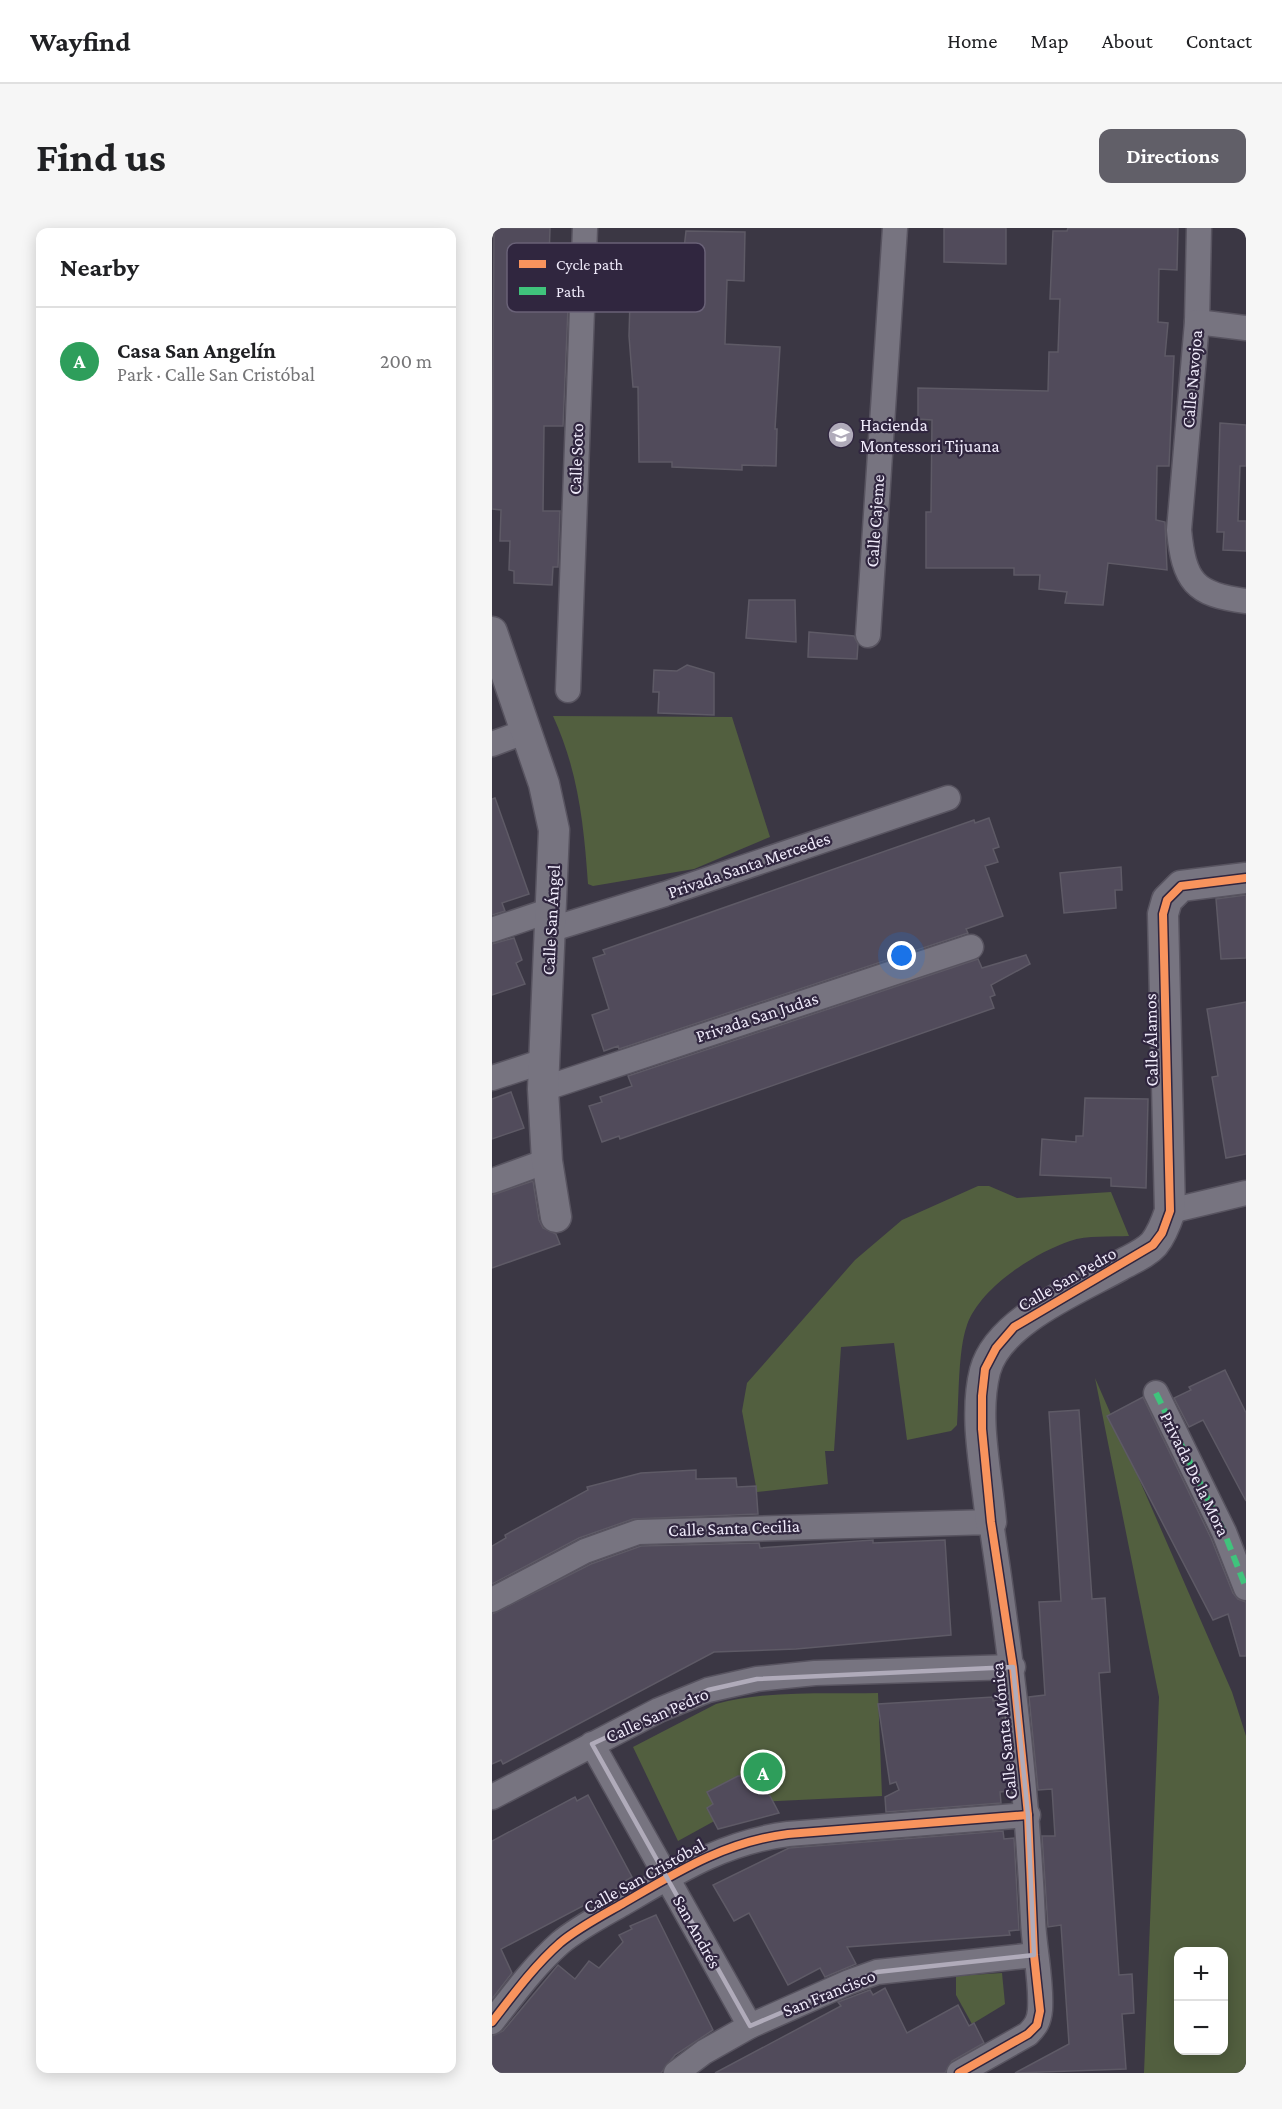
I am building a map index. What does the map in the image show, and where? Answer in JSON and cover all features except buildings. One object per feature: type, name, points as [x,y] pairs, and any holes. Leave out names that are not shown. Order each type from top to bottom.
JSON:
[{"type":"street","name":"Calle Soto","points":[[584,243],[585,228]]},
{"type":"street","name":"Calle Cajeme","points":[[868,635],[894,228]]},
{"type":"street","name":"Calle Navojoa","points":[[1199,228],[1197,322],[1179,530],[1181,554],[1187,573],[1202,590],[1218,598],[1246,601]]},
{"type":"street","name":"Calle Soto","points":[[568,690],[582,312]]},
{"type":"street","points":[[1197,322],[1246,328]]},
{"type":"street","name":"Calle San Ángel","points":[[492,632],[544,784],[554,830],[544,1075],[547,1161],[556,1217]]},
{"type":"street","points":[[492,744],[527,730]]},
{"type":"street","name":"Privada Santa Mercedes","points":[[492,930],[550,920],[665,894],[948,798]]},
{"type":"street","name":"Calle Álamos","points":[[1170,1211],[1163,914],[1167,900],[1181,886],[1246,878]]},
{"type":"street","name":"Privada San Judas","points":[[492,1078],[544,1075],[971,947]]},
{"type":"street","points":[[492,1181],[547,1161]]},
{"type":"street","points":[[1170,1211],[1246,1193]]},
{"type":"street","name":"Calle San Pedro","points":[[992,1522],[981,1421],[981,1396],[985,1369],[996,1348],[1014,1327],[1141,1254],[1162,1233],[1170,1211]]},
{"type":"street","name":"Privada De la Mora","points":[[1156,1393],[1224,1532],[1246,1588]]},
{"type":"street","name":"Calle Santa Cecilia","points":[[492,1600],[585,1551],[638,1532],[992,1522]]},
{"type":"street","name":"Calle Santa Mónica","points":[[959,2073],[1018,2041],[1037,2025],[1040,2001],[1034,1955],[1029,1815],[1013,1667],[992,1522]]},
{"type":"street","name":"Calle San Pedro","points":[[492,1797],[659,1710],[708,1690],[757,1679],[815,1673],[1013,1667]]},
{"type":"street","name":"San Andrés","points":[[592,1744],[750,2026]]},
{"type":"street","name":"Calle San Cristóbal","points":[[492,2022],[536,1967],[561,1942],[666,1878],[723,1849],[754,1839],[1029,1815]]},
{"type":"street","name":"San Francisco","points":[[676,2073],[704,2052],[750,2026],[877,1972],[1034,1955]]},
{"type":"highlighted area","points":[[1013,1667],[1028,1815],[1034,1955],[877,1972],[750,2026],[592,1744],[708,1690],[757,1679]]},
{"type":"green space","points":[[553,716],[732,717],[770,837],[694,869],[593,886],[588,884],[574,777],[562,736]]},
{"type":"green space","points":[[978,1186],[989,1186],[1017,1198],[1111,1192],[1129,1236],[1084,1238],[1070,1241],[1025,1263],[996,1285],[984,1298],[974,1311],[964,1335],[960,1360],[957,1425],[951,1431],[907,1440],[894,1343],[841,1347],[834,1451],[825,1451],[828,1484],[757,1492],[742,1411],[747,1383],[855,1260],[902,1220]]},
{"type":"green space","points":[[1095,1378],[1232,1692],[1246,1736],[1246,2073],[1144,2073],[1159,1697]]},
{"type":"green space","points":[[878,1693],[882,1796],[756,1802],[738,1808],[678,1841],[633,1747],[716,1704],[755,1697],[796,1694]]},
{"type":"green space","points":[[1002,1973],[1005,2004],[972,2024],[956,1995],[956,1976]]},
{"type":"marked path","points":[[1156,1393],[1224,1532],[1246,1588]]},
{"type":"cycle path","points":[[959,2073],[1028,2034],[1037,2025],[1040,2011],[1034,1955],[1028,1815],[1013,1667],[991,1522],[982,1429],[985,1369],[996,1348],[1014,1327],[1153,1245],[1162,1233],[1170,1211],[1163,914],[1167,900],[1181,886],[1246,878]]},
{"type":"cycle path","points":[[492,2022],[533,1971],[567,1938],[590,1922],[662,1881],[722,1851],[765,1838],[788,1834],[1028,1815]]},
{"type":"place","name":"Hacienda Montessori Tijuana","points":[[841,435]]},
{"type":"place","name":"Casa San Angelín","points":[[763,1772]]}]
